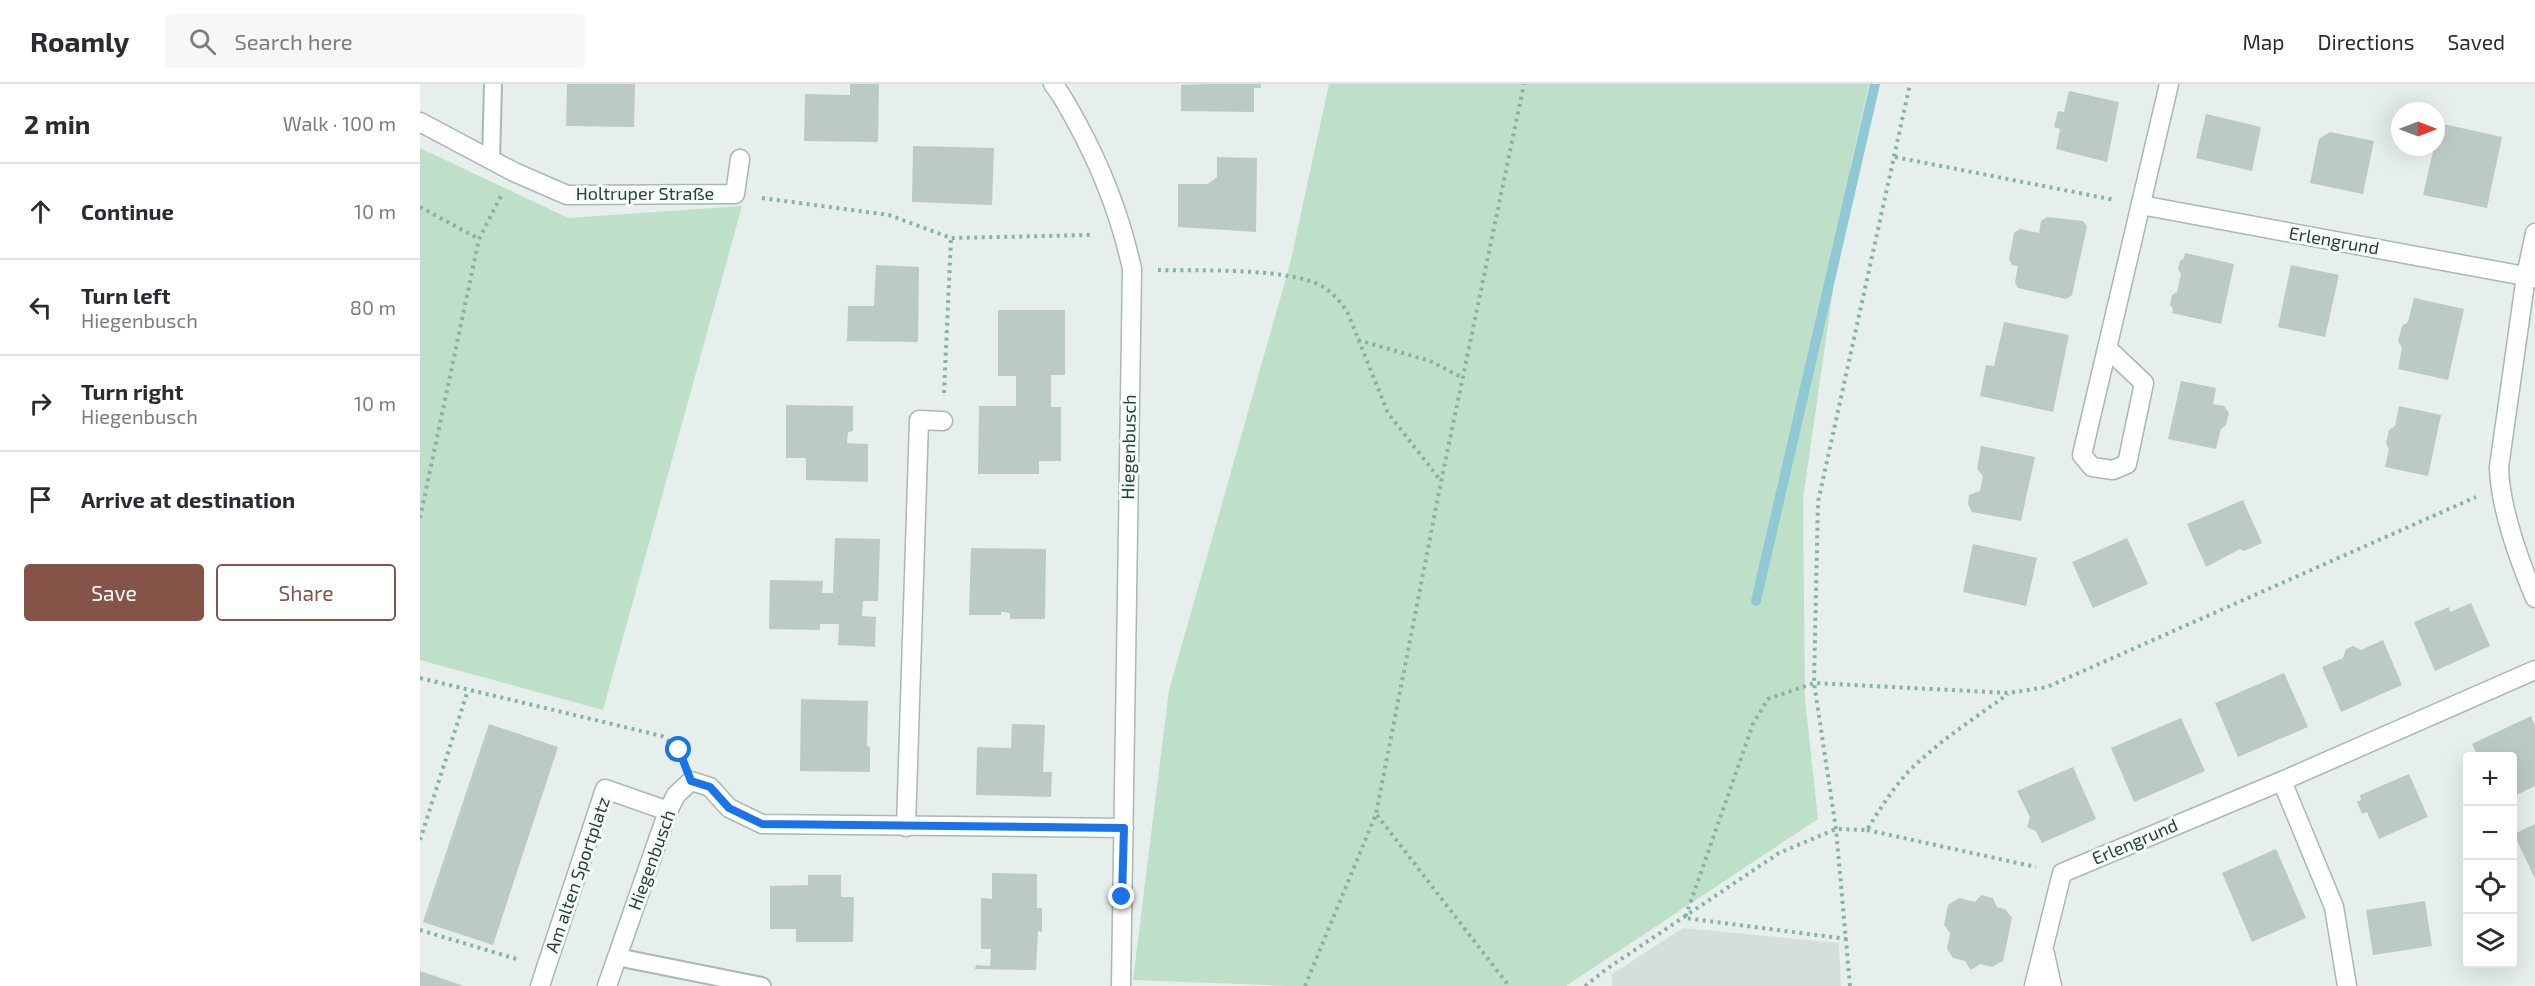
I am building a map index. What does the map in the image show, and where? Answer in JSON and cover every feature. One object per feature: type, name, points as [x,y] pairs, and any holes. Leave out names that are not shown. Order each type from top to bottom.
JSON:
[{"type":"street","name":"Hiegenbusch","points":[[1053,84],[1061,94],[1095,156],[1125,234],[1132,269],[1121,986]]},
{"type":"street","points":[[2107,348],[2144,383],[2127,464],[2113,470],[2092,467],[2082,455],[2107,348],[2141,205],[2169,84]]},
{"type":"street","name":"Holtruper Straße","points":[[420,122],[514,172],[567,195],[735,194],[740,159]]},
{"type":"street","name":"Erlengrund","points":[[2141,205],[2531,277]]},
{"type":"street","points":[[2535,233],[2531,277],[2499,467],[2499,487],[2525,575],[2535,598]]},
{"type":"street","points":[[906,827],[919,420],[943,421]]},
{"type":"street","name":"Erlengrund","points":[[2062,873],[2282,781],[2535,670]]},
{"type":"street","name":"Hiegenbusch","points":[[607,986],[668,812],[676,795],[691,781]]},
{"type":"street","points":[[691,781],[710,787],[729,808],[762,824],[1124,828]]},
{"type":"street","points":[[2282,781],[2334,907],[2347,986]]},
{"type":"street","name":"Am alten Sportplatz","points":[[540,986],[605,789],[668,812]]},
{"type":"street","points":[[2034,986],[2062,873]]},
{"type":"street","points":[[2044,949],[2052,986]]},
{"type":"lane","points":[[491,160],[493,84]]},
{"type":"lane","points":[[617,957],[762,986]]},
{"type":"path","points":[[1305,986],[1376,814],[1524,84]]},
{"type":"path","points":[[1850,986],[1836,829],[1814,682],[1818,502],[1910,84]]},
{"type":"path","points":[[1895,157],[2141,205]]},
{"type":"path","points":[[420,518],[479,239],[514,172]]},
{"type":"path","points":[[735,194],[889,215],[951,238],[1092,235]]},
{"type":"path","points":[[420,207],[479,239]]},
{"type":"path","points":[[943,421],[951,238]]},
{"type":"path","points":[[1154,270],[1293,275],[1323,287],[1337,298],[1347,311],[1388,413],[1442,482]]},
{"type":"path","points":[[1358,340],[1430,361],[1463,378]]},
{"type":"path","points":[[1685,918],[1753,723],[1768,699],[1814,682],[2009,693],[2047,687],[2499,487]]},
{"type":"path","points":[[420,678],[662,736],[679,750],[691,781]]},
{"type":"path","points":[[420,840],[468,690]]},
{"type":"path","points":[[1867,830],[1892,792],[1910,770],[1935,747],[2009,693]]},
{"type":"path","points":[[1376,814],[1509,986]]},
{"type":"path","points":[[1585,986],[1608,968],[1779,853],[1836,829],[1867,830],[2062,873]]},
{"type":"path","points":[[1685,918],[1847,939]]},
{"type":"path","points":[[420,930],[546,968]]},
{"type":"shaded area","points":[[1683,928],[1839,943],[1841,986],[1612,986],[1612,974]]},
{"type":"green space","points":[[1329,84],[1869,84],[1851,164],[1803,499],[1805,699],[1818,819],[1566,986],[1290,986],[1133,980],[1169,690],[1290,264]]},
{"type":"green space","points":[[420,148],[568,218],[742,206],[603,710],[420,660]]},
{"type":"building","points":[[567,84],[635,84],[634,127],[566,126]]},
{"type":"building","points":[[850,84],[879,84],[878,142],[804,141],[805,94],[850,95]]},
{"type":"building","points":[[1261,84],[1261,88],[1254,88],[1254,112],[1181,111],[1181,85]]},
{"type":"building","points":[[2069,91],[2119,102],[2107,162],[2056,149],[2060,129],[2054,127],[2058,111],[2064,112]]},
{"type":"building","points":[[2206,114],[2261,127],[2252,171],[2196,158]]},
{"type":"building","points":[[2445,124],[2502,137],[2487,208],[2423,195],[2432,156],[2445,156]]},
{"type":"building","points":[[2330,132],[2374,141],[2363,194],[2310,183],[2319,139]]},
{"type":"building","points":[[913,146],[994,148],[992,205],[912,202]]},
{"type":"building","points":[[1217,157],[1257,158],[1256,232],[1178,227],[1178,184],[1208,184],[1217,177]]},
{"type":"building","points":[[2047,217],[2083,221],[2087,227],[2072,295],[2066,299],[2018,288],[2015,282],[2018,266],[2012,265],[2009,259],[2014,233],[2020,229],[2039,233],[2041,221]]},
{"type":"building","points":[[2185,253],[2234,264],[2221,324],[2172,313],[2173,309],[2170,305],[2172,295],[2177,292],[2181,274],[2178,269]]},
{"type":"building","points":[[876,265],[919,267],[918,342],[847,341],[848,306],[874,306]]},
{"type":"building","points":[[2291,265],[2339,275],[2325,337],[2278,327]]},
{"type":"building","points":[[2414,298],[2464,309],[2448,380],[2398,369],[2402,348],[2398,341],[2402,326],[2408,322]]},
{"type":"building","points":[[998,310],[1065,310],[1065,375],[1051,375],[1051,407],[1061,407],[1061,461],[1039,461],[1039,474],[978,474],[979,406],[1016,406],[1016,376],[998,376]]},
{"type":"building","points":[[2004,322],[2069,335],[2053,412],[1980,396],[1986,365],[1994,366]]},
{"type":"building","points":[[2181,381],[2216,388],[2213,404],[2224,406],[2229,413],[2226,425],[2221,429],[2216,449],[2168,439]]},
{"type":"building","points":[[786,405],[853,406],[853,431],[848,432],[847,443],[868,444],[868,482],[806,480],[806,458],[786,458]]},
{"type":"building","points":[[2399,406],[2441,415],[2428,476],[2385,467],[2389,449],[2386,443],[2389,430],[2395,426]]},
{"type":"building","points":[[1981,446],[2035,457],[2021,521],[1972,512],[1968,504],[1969,495],[1980,491],[1983,476],[1977,469]]},
{"type":"building","points":[[2243,500],[2262,543],[2244,551],[2240,549],[2206,567],[2187,524]]},
{"type":"building","points":[[835,538],[880,539],[878,601],[863,601],[862,616],[876,617],[875,647],[838,645],[839,624],[820,624],[820,630],[769,629],[770,580],[823,581],[822,593],[833,593]]},
{"type":"building","points":[[2127,538],[2148,584],[2093,608],[2072,562]]},
{"type":"building","points":[[1973,544],[2037,558],[2026,606],[1963,592]]},
{"type":"building","points":[[971,548],[1046,549],[1045,619],[1010,619],[1010,613],[1001,612],[1001,615],[969,615]]},
{"type":"building","points":[[2471,603],[2490,646],[2435,671],[2414,622],[2449,607],[2450,612]]},
{"type":"building","points":[[2383,640],[2402,685],[2341,712],[2322,667],[2343,658],[2346,649],[2353,646],[2361,650]]},
{"type":"building","points":[[2284,673],[2308,727],[2238,757],[2215,703]]},
{"type":"building","points":[[801,699],[868,701],[867,746],[870,747],[870,772],[800,771]]},
{"type":"building","points":[[2531,716],[2535,726],[2535,786],[2517,795],[2517,752],[2476,752],[2472,744]]},
{"type":"building","points":[[2181,718],[2205,771],[2134,802],[2111,748]]},
{"type":"building","points":[[489,724],[558,747],[493,945],[423,922]]},
{"type":"building","points":[[1012,724],[1045,725],[1043,772],[1052,772],[1051,797],[976,795],[977,747],[1011,748]]},
{"type":"building","points":[[2073,767],[2096,819],[2042,843],[2036,831],[2027,827],[2030,817],[2017,791]]},
{"type":"building","points":[[2409,774],[2428,817],[2379,839],[2367,812],[2362,814],[2357,802],[2361,800],[2360,795]]},
{"type":"building","points":[[2535,824],[2535,879],[2517,840],[2517,833]]},
{"type":"building","points":[[2276,849],[2306,918],[2252,942],[2222,873]]},
{"type":"building","points":[[992,873],[1037,874],[1037,908],[1042,908],[1042,932],[1038,931],[1036,970],[975,969],[976,965],[990,966],[991,949],[981,949],[981,898],[992,899]]},
{"type":"building","points":[[808,875],[841,875],[841,897],[854,897],[853,942],[796,942],[796,929],[770,929],[770,886],[808,885]]},
{"type":"building","points":[[1981,895],[1993,898],[1997,907],[2005,909],[2012,918],[2003,961],[1992,967],[1980,964],[1971,970],[1965,961],[1953,958],[1947,949],[1950,933],[1944,925],[1948,905],[1959,898],[1975,902]]},
{"type":"building","points":[[2425,901],[2432,946],[2373,955],[2366,910]]},
{"type":"building","points":[[420,971],[464,986],[420,986]]},
{"type":"waterway","points":[[1756,601],[1875,84]]},
{"type":"route","points":[[679,750],[691,781],[710,787],[729,808],[762,824],[1124,828],[1122,897]]}]
